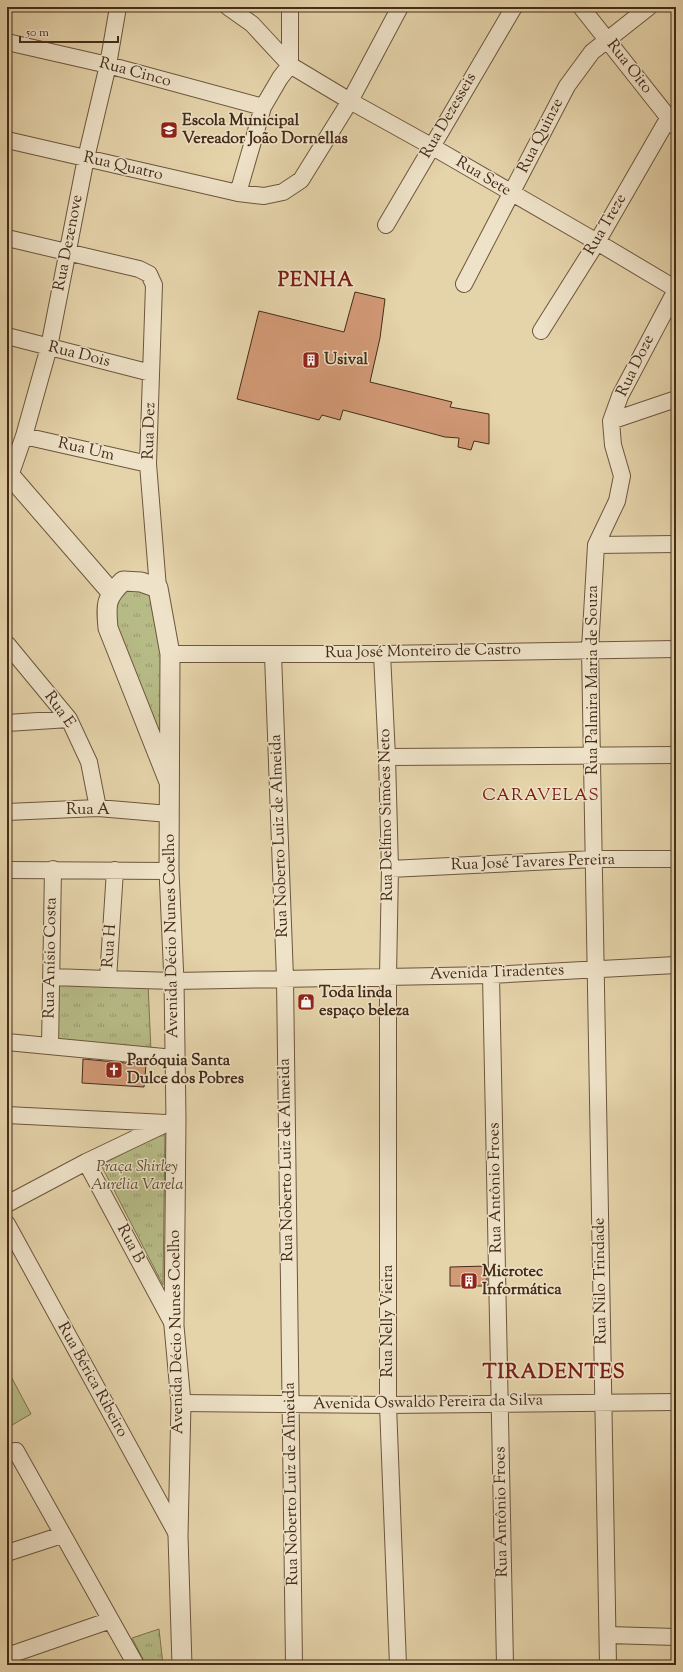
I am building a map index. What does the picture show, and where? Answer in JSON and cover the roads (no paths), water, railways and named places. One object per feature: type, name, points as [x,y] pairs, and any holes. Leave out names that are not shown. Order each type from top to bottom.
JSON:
[{"type":"street","name":"Rua Dezenove","points":[[9,474],[24,436],[49,347],[86,158],[108,65],[118,7]]},
{"type":"street","name":"Rua Sete","points":[[228,7],[252,24],[290,65],[511,194],[597,242],[676,290]]},
{"type":"street","points":[[238,193],[263,107],[280,78],[290,65],[290,7]]},
{"type":"street","name":"Rua Quatro","points":[[7,140],[238,193],[264,196],[283,192],[301,180],[350,101],[400,7]]},
{"type":"street","name":"Rua Dezesseis","points":[[386,225],[514,7]]},
{"type":"street","name":"Rua Oito","points":[[582,7],[672,122]]},
{"type":"street","name":"Rua Quinze","points":[[464,284],[567,86],[592,52],[649,7]]},
{"type":"street","name":"Rua Cinco","points":[[7,42],[108,65],[263,107]]},
{"type":"street","name":"Rua Treze","points":[[541,331],[672,122]]},
{"type":"street","points":[[7,238],[67,252]]},
{"type":"street","name":"Rua Dez","points":[[67,252],[139,269],[150,274],[154,285],[148,464],[158,588]]},
{"type":"street","name":"Rua Doze","points":[[611,421],[620,396],[676,290]]},
{"type":"street","name":"Rua Dois","points":[[7,336],[151,373]]},
{"type":"street","points":[[611,421],[676,399]]},
{"type":"street","name":"Rua Palmira Maria de Souza","points":[[596,969],[590,649],[596,545],[617,501],[622,476],[614,445],[611,421]]},
{"type":"street","name":"Rua Um","points":[[24,436],[148,464]]},
{"type":"street","points":[[9,474],[111,592]]},
{"type":"street","points":[[596,545],[676,544]]},
{"type":"street","points":[[158,588],[141,582],[123,581],[111,592],[106,606],[108,628],[169,782]]},
{"type":"street","name":"Avenida Décio Nunes Coelho","points":[[158,588],[170,654],[169,871],[174,981],[172,1121],[174,1326],[180,1403],[178,1536],[182,1665]]},
{"type":"street","name":"Rua E","points":[[7,644],[69,719],[89,762],[98,808]]},
{"type":"street","name":"Rua José Monteiro de Castro","points":[[170,654],[382,654],[676,648]]},
{"type":"street","name":"Rua Delfino Simões Neto","points":[[382,654],[388,757],[390,869],[388,976]]},
{"type":"street","name":"Rua Noberto Luiz de Almeida","points":[[274,655],[285,978],[294,1665]]},
{"type":"street","points":[[7,723],[69,719]]},
{"type":"street","points":[[388,757],[592,757],[676,755]]},
{"type":"street","name":"Rua A","points":[[7,812],[98,808],[169,814]]},
{"type":"street","name":"Rua José Tavares Pereira","points":[[390,869],[594,859],[676,859]]},
{"type":"street","points":[[7,870],[53,869],[169,871]]},
{"type":"street","name":"Rua Anísio Costa","points":[[50,1046],[53,869]]},
{"type":"street","name":"Rua H","points":[[115,870],[108,979],[174,981]]},
{"type":"street","name":"Avenida Tiradentes","points":[[174,981],[491,975],[676,965]]},
{"type":"street","name":"Rua Nilo Trindade","points":[[596,969],[608,1665]]},
{"type":"street","name":"Rua Antônio Froes","points":[[491,975],[505,1665]]},
{"type":"street","name":"Rua Nelly Vieira","points":[[388,976],[388,1405],[398,1665]]},
{"type":"street","points":[[52,977],[108,979]]},
{"type":"street","points":[[7,1042],[174,1058]]},
{"type":"street","points":[[7,1115],[172,1121]]},
{"type":"street","points":[[7,1204],[86,1162],[172,1121]]},
{"type":"street","name":"Rua B","points":[[86,1162],[174,1326]]},
{"type":"street","name":"Rua Bérica Ribeiro","points":[[7,1224],[178,1536]]},
{"type":"street","name":"Avenida Oswaldo Pereira da Silva","points":[[180,1403],[388,1405],[676,1402]]},
{"type":"street","points":[[11,1452],[62,1535],[136,1665]]},
{"type":"street","points":[[7,1553],[62,1535]]},
{"type":"street","points":[[7,1656],[111,1620]]},
{"type":"street","points":[[608,1635],[676,1637]]},
{"type":"place","name":"Escola Municipal Vereador João Dornellas","points":[[169,130]]},
{"type":"place","name":"Usival","points":[[311,360]]},
{"type":"place","name":"Toda linda espaço beleza","points":[[306,1002]]},
{"type":"place","name":"Paróquia Santa Dulce dos Pobres","points":[[114,1070]]},
{"type":"place","name":"Microtec Informática","points":[[469,1281]]},
{"type":"district","name":"PENHA","points":[[316,281]]},
{"type":"district","name":"CARAVELAS","points":[[541,796]]},
{"type":"district","name":"TIRADENTES","points":[[554,1373]]},
{"type":"park label","name":"Praça Shirley Aurélia Varela","points":[[137,1176]]}]
